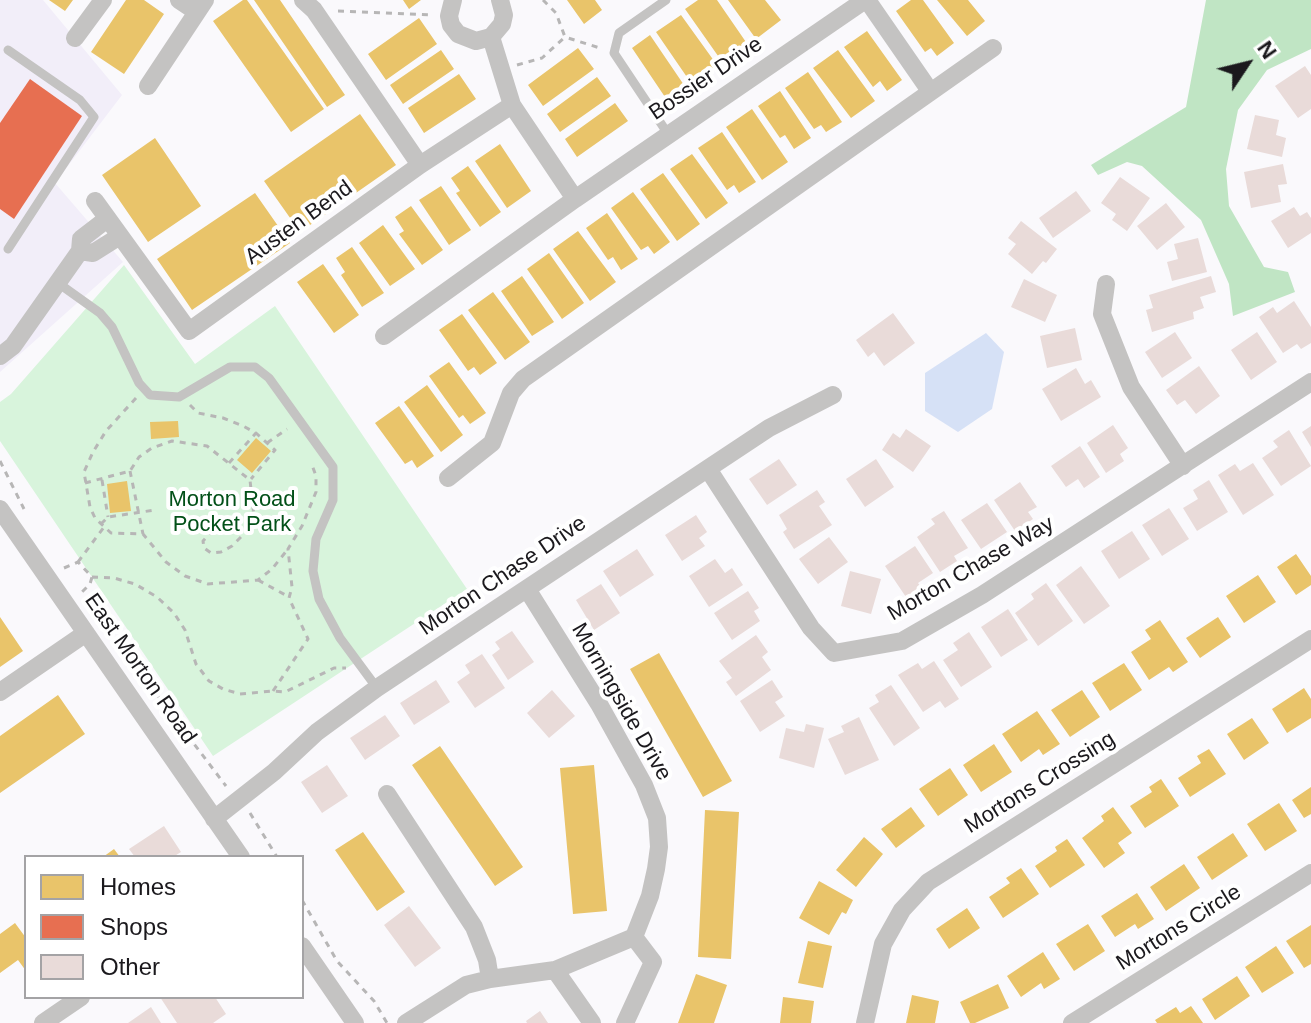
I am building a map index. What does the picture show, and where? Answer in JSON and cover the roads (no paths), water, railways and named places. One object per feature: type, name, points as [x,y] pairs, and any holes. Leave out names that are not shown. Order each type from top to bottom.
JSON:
[{"type":"street","points":[[75,38],[103,0]]},
{"type":"street","points":[[148,86],[201,6],[179,0]]},
{"type":"street","points":[[451,8],[451,25],[466,39],[476,41],[491,37],[502,24],[504,15],[500,0]]},
{"type":"street","points":[[866,0],[930,91]]},
{"type":"street","name":"Bossier Drive","points":[[384,336],[668,134],[866,0]]},
{"type":"street","points":[[313,3],[420,165]]},
{"type":"street","points":[[491,37],[512,105],[575,199]]},
{"type":"street","points":[[448,478],[492,443],[511,393],[523,379],[993,48]]},
{"type":"street","name":"Austen Bend","points":[[95,201],[189,331],[420,165],[512,105]]},
{"type":"street","points":[[0,356],[13,346],[58,283],[80,251],[81,239],[107,219]]},
{"type":"street","points":[[80,251],[93,253],[120,236]]},
{"type":"street","points":[[1106,284],[1102,314],[1131,387],[1183,466]]},
{"type":"street","name":"Morton Chase Way","points":[[708,469],[811,628],[834,653],[902,641],[982,595],[1311,382]]},
{"type":"street","name":"Morton Chase Drive","points":[[214,819],[274,772],[317,732],[377,688],[769,428],[833,395]]},
{"type":"street","name":"East Morton Road","points":[[0,509],[240,855]]},
{"type":"street","name":"Morningside Drive","points":[[527,589],[644,785],[657,818],[659,847],[656,869],[650,896],[634,937]]},
{"type":"street","points":[[0,692],[86,633]]},
{"type":"street","name":"Mortons Crossing","points":[[865,1023],[883,944],[902,910],[928,882],[1311,639]]},
{"type":"street","points":[[387,794],[474,927],[487,960],[490,979]]},
{"type":"street","name":"Mortons Circle","points":[[1072,1023],[1311,873]]},
{"type":"street","points":[[406,1023],[466,985],[555,970],[634,937],[653,962],[625,1023]]},
{"type":"street","points":[[304,949],[355,1023]]},
{"type":"street","points":[[555,970],[592,1023]]},
{"type":"street","points":[[43,1023],[78,999]]},
{"type":"lane","points":[[666,0],[619,33],[614,53],[668,134]]},
{"type":"lane","points":[[8,50],[80,100],[94,117],[8,249]]},
{"type":"lane","points":[[58,283],[100,313],[112,327],[139,383],[150,395],[179,397],[230,367],[255,367],[269,378],[333,467],[333,500],[316,539],[313,571],[319,599],[340,638],[377,688]]},
{"type":"water","points":[[986,333],[1004,352],[992,409],[958,432],[925,411],[925,373]]},
{"type":"park label","name":"Morton Road Pocket Park","points":[[232,512]]}]
